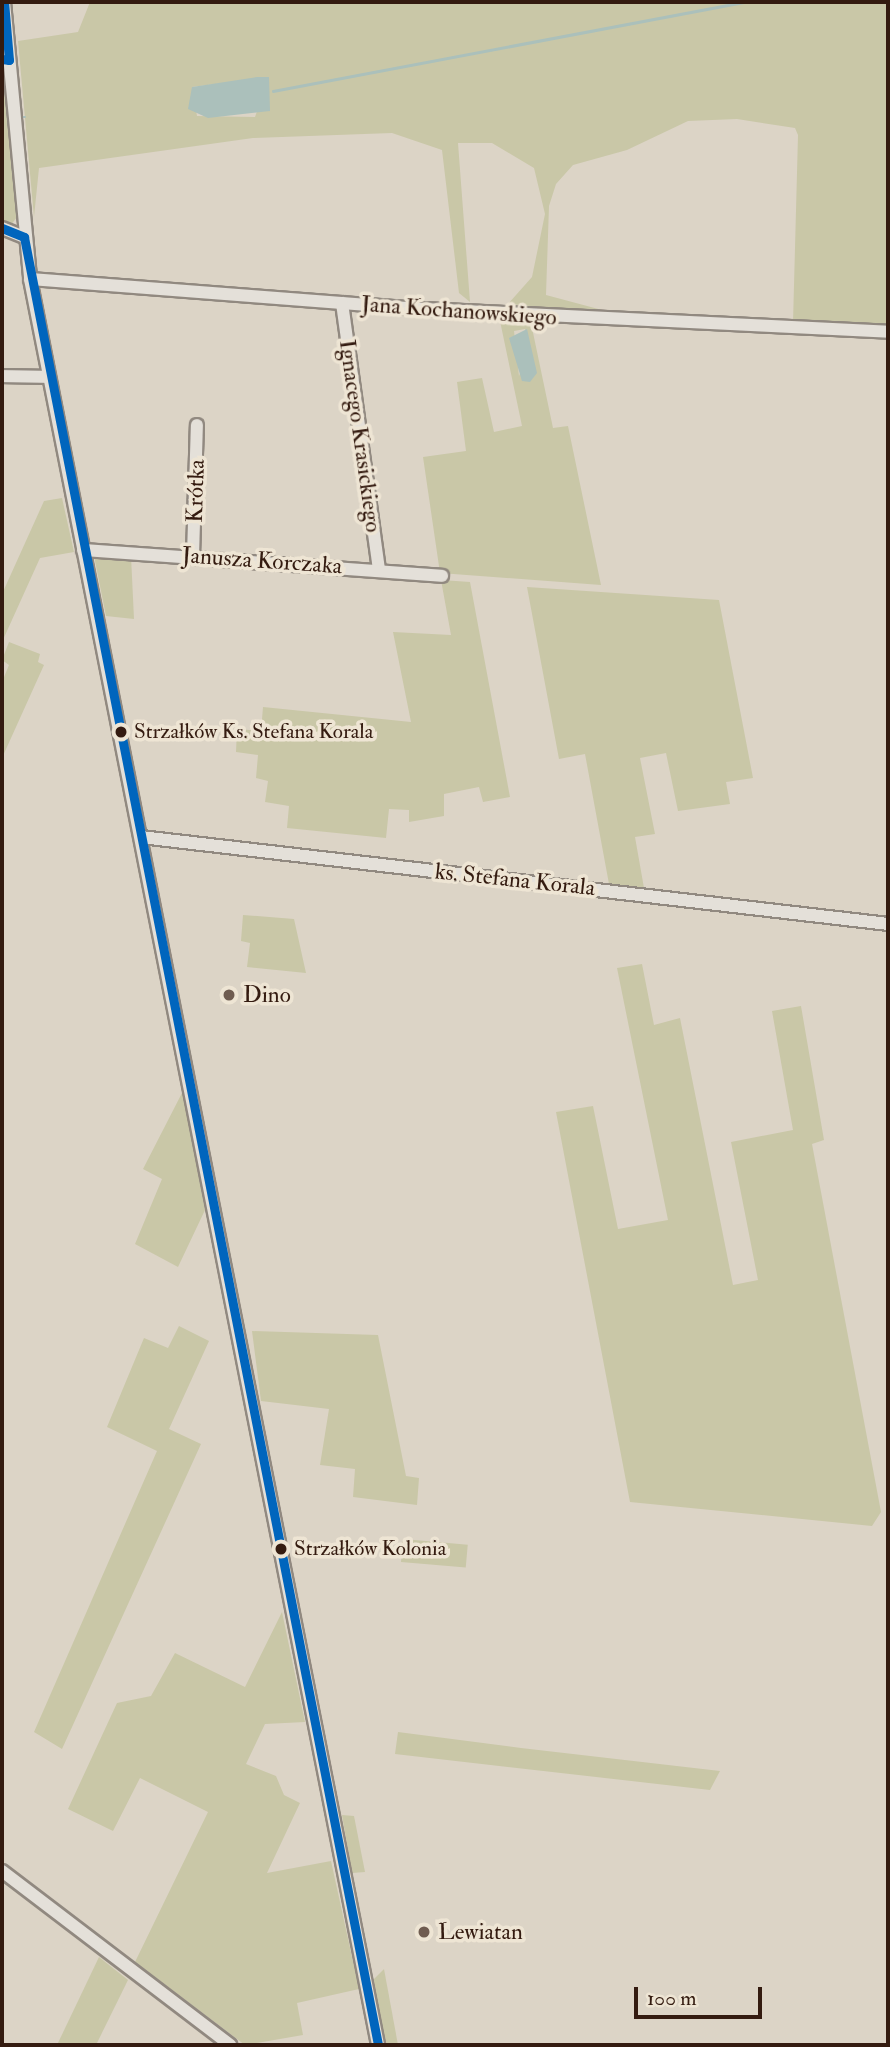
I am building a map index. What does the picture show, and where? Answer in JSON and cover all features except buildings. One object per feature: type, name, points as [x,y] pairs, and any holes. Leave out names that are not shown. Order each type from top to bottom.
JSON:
[{"type":"street","points":[[4,2],[6,59],[30,279],[378,2045]]},
{"type":"street","points":[[2,228],[24,237]]},
{"type":"street","name":"Jana Kochanowskiego","points":[[30,279],[342,303],[888,332]]},
{"type":"street","name":"Ignacego Krasickiego","points":[[342,303],[379,570]]},
{"type":"street","points":[[2,376],[49,377]]},
{"type":"street","name":"Krótka","points":[[193,556],[197,425]]},
{"type":"street","name":"Janusza Korczaka","points":[[83,550],[442,576]]},
{"type":"street","name":"ks. Stefana Korala","points":[[141,836],[888,924]]},
{"type":"street","points":[[2,1871],[230,2045]]},
{"type":"shaded area","points":[[90,2],[888,2],[888,328],[793,323],[798,135],[795,128],[737,119],[688,121],[627,150],[573,165],[556,184],[549,206],[546,295],[617,314],[508,304],[532,277],[545,214],[534,168],[492,143],[458,143],[470,302],[459,293],[442,150],[392,133],[253,138],[39,168],[34,217],[18,41],[78,32]],"holes":[[[269,77],[255,117],[197,116],[192,87]]]},
{"type":"shaded area","points":[[2,70],[17,217],[11,225],[2,225]]},
{"type":"shaded area","points":[[500,321],[531,323],[553,428],[568,426],[601,585],[440,573],[423,457],[466,451],[457,382],[482,378],[494,432],[522,426]],"holes":[[[525,329],[530,344],[519,376],[514,331]]]},
{"type":"shaded area","points":[[62,498],[74,552],[40,558],[2,642],[2,594],[44,501]]},
{"type":"shaded area","points":[[94,556],[131,556],[134,619],[106,616]]},
{"type":"shaded area","points":[[441,580],[470,582],[510,797],[483,802],[479,787],[444,794],[444,816],[409,822],[409,810],[389,809],[386,838],[287,828],[289,806],[265,802],[268,781],[256,778],[258,755],[236,752],[237,729],[261,731],[263,707],[411,722],[393,632],[451,635]]},
{"type":"shaded area","points":[[527,587],[719,600],[753,778],[726,782],[730,804],[678,811],[666,753],[640,758],[655,834],[635,837],[644,888],[609,884],[585,754],[559,759]]},
{"type":"shaded area","points":[[9,642],[40,654],[38,662],[44,665],[2,758],[2,682],[9,665],[2,660]]},
{"type":"shaded area","points":[[243,915],[294,919],[306,973],[247,967],[250,943],[241,941]]},
{"type":"shaded area","points":[[642,964],[654,1025],[680,1018],[733,1285],[758,1280],[731,1142],[793,1130],[772,1011],[801,1006],[824,1140],[812,1144],[881,1512],[872,1526],[630,1502],[556,1112],[593,1106],[618,1229],[668,1220],[617,968]]},
{"type":"shaded area","points":[[183,1091],[205,1210],[178,1267],[135,1244],[162,1179],[143,1169]]},
{"type":"shaded area","points":[[179,1326],[209,1341],[169,1429],[201,1444],[62,1749],[34,1732],[157,1451],[107,1427],[144,1338],[168,1348]]},
{"type":"shaded area","points":[[252,1331],[378,1335],[406,1476],[419,1478],[417,1505],[353,1497],[355,1469],[320,1465],[329,1409],[261,1401]]},
{"type":"shaded area","points":[[403,1539],[468,1545],[466,1568],[401,1562]]},
{"type":"shaded area","points":[[282,1612],[305,1722],[265,1724],[246,1764],[276,1776],[284,1795],[300,1803],[267,1873],[331,1861],[359,1989],[297,2003],[303,2035],[245,2045],[135,1962],[208,1812],[140,1778],[113,1831],[68,1809],[117,1703],[151,1696],[175,1653],[245,1687]]},
{"type":"shaded area","points":[[398,1732],[720,1771],[710,1790],[395,1754]]},
{"type":"shaded area","points":[[342,1815],[354,1816],[365,1872],[352,1873]]},
{"type":"shaded area","points":[[99,1957],[128,1980],[96,2045],[57,2045]]},
{"type":"shaded area","points":[[384,1969],[398,2045],[386,2045],[373,1980]]},
{"type":"water","points":[[269,77],[270,111],[208,118],[188,109],[192,87]]},
{"type":"water","points":[[527,329],[537,373],[530,382],[522,381],[509,338]]},
{"type":"waterway","points":[[273,91],[745,2]]},
{"type":"transit line","points":[[2,59],[9,60],[4,2]]},
{"type":"transit line","points":[[2,228],[24,237],[378,2045]]},
{"type":"place","name":"Strzałków Ks. Stefana Korala","points":[[121,732]]},
{"type":"place","name":"Dino","points":[[229,995]]},
{"type":"place","name":"Strzałków Kolonia","points":[[281,1549]]},
{"type":"place","name":"Lewiatan","points":[[424,1932]]}]
